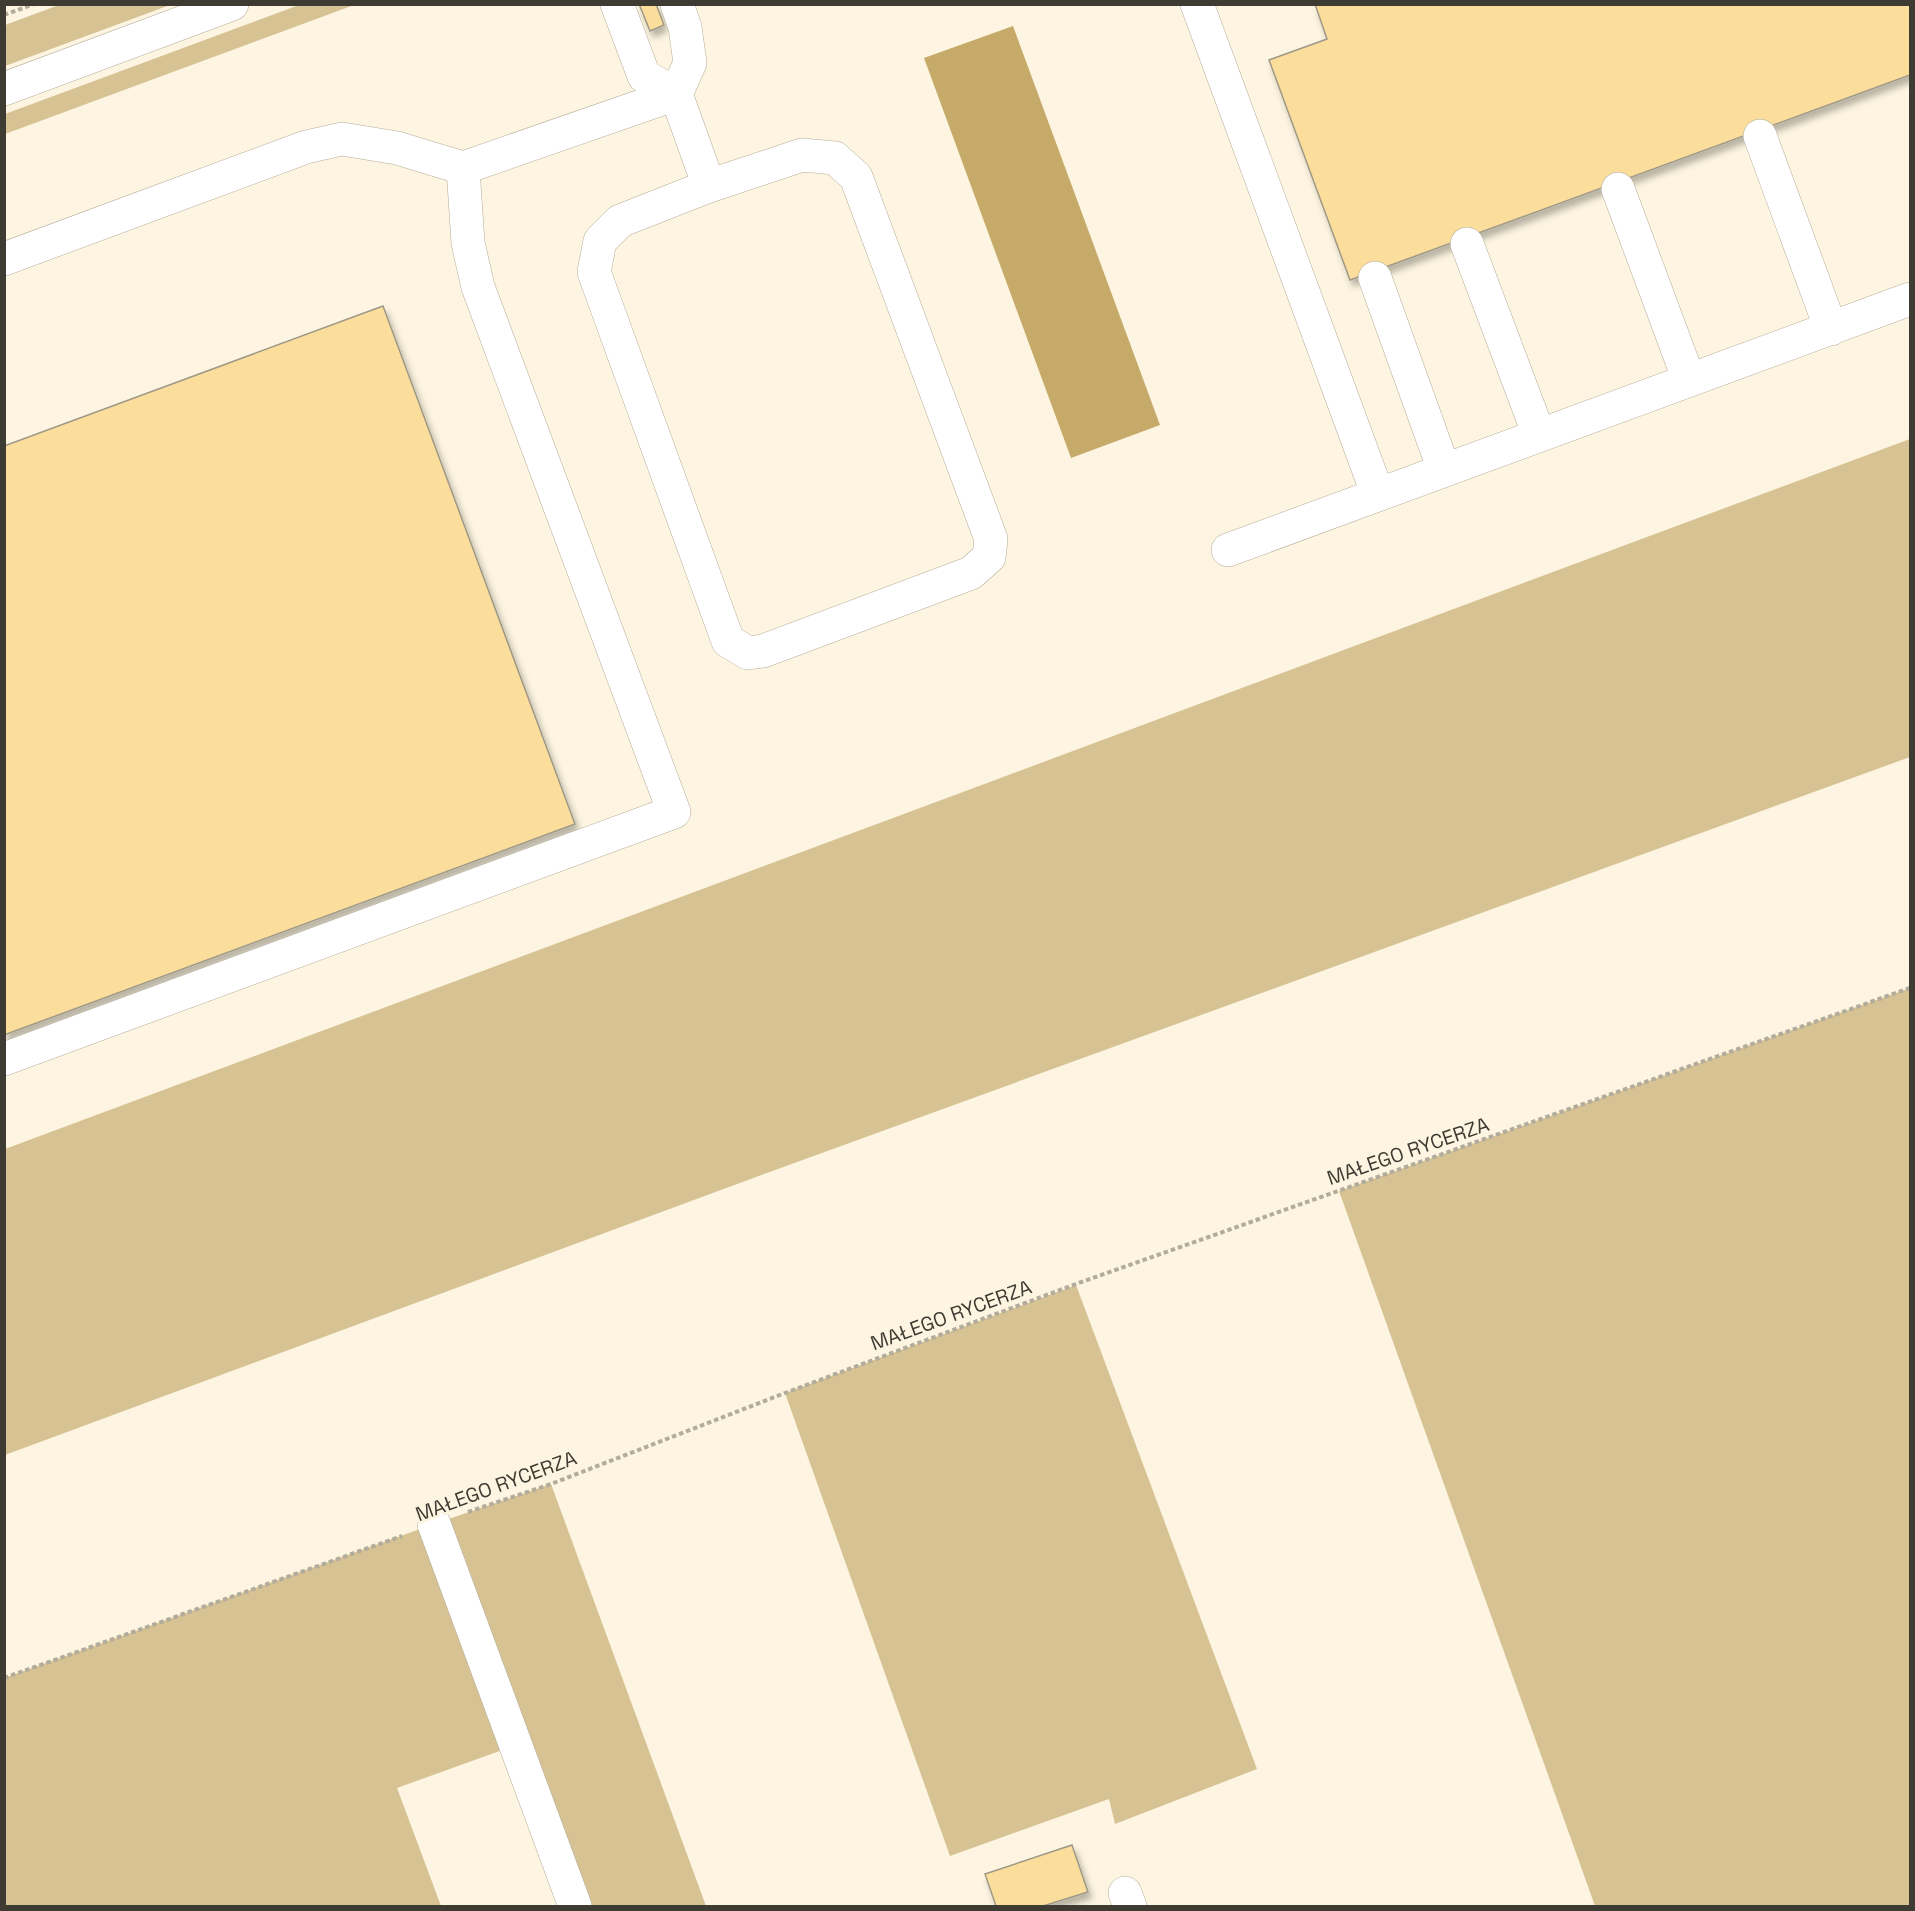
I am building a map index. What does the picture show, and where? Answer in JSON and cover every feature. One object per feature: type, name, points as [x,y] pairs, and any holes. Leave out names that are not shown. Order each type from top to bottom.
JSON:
[{"type":"street","points":[[4,89],[232,4]]},
{"type":"street","points":[[617,4],[644,76],[676,94],[709,186]]},
{"type":"street","points":[[4,259],[306,147],[342,140],[397,148],[463,168],[676,94],[690,63],[685,27],[677,4]]},
{"type":"street","points":[[1197,4],[1378,495]]},
{"type":"street","points":[[1760,136],[1831,329]]},
{"type":"street","points":[[802,155],[835,158],[856,177],[991,539],[989,557],[971,573],[763,651],[748,653],[728,641],[594,272],[600,241],[620,221],[709,186],[802,155]]},
{"type":"street","points":[[4,1059],[674,812],[478,287],[468,243],[463,168]]},
{"type":"street","points":[[1618,189],[1689,380]]},
{"type":"street","points":[[1467,244],[1539,435]]},
{"type":"street","points":[[1375,278],[1444,470]]},
{"type":"street","points":[[1228,550],[1911,299]]},
{"type":"street","points":[[434,1524],[575,1906]]},
{"type":"path","points":[[4,15],[34,4]]},
{"type":"path","name":"MAŁEGO RYCERZA","points":[[4,1678],[551,1484],[1076,1284],[1911,988]]},
{"type":"shaded area","points":[[59,5],[170,5],[5,66],[5,25]]},
{"type":"shaded area","points":[[299,5],[354,5],[5,134],[5,114]]},
{"type":"shaded area","points":[[1013,26],[1160,425],[1071,458],[924,58]]},
{"type":"shaded area","points":[[1910,439],[1910,757],[756,1177],[5,1455],[5,1149]]},
{"type":"shaded area","points":[[1910,988],[1910,1906],[1595,1906],[1339,1191]]},
{"type":"shaded area","points":[[1076,1285],[1257,1769],[1115,1824],[1109,1799],[950,1856],[785,1393]]},
{"type":"shaded area","points":[[551,1484],[706,1906],[575,1906],[516,1745],[397,1788],[441,1906],[5,1906],[4,1678]]},
{"type":"building","points":[[639,4],[656,4],[664,25],[650,31]]},
{"type":"building","points":[[1315,4],[1910,4],[1910,75],[1350,280],[1269,60],[1327,39]]},
{"type":"building","points":[[383,306],[575,824],[4,1035],[4,446]]},
{"type":"building","points":[[1072,1845],[1088,1892],[1043,1906],[996,1906],[985,1874]]}]
